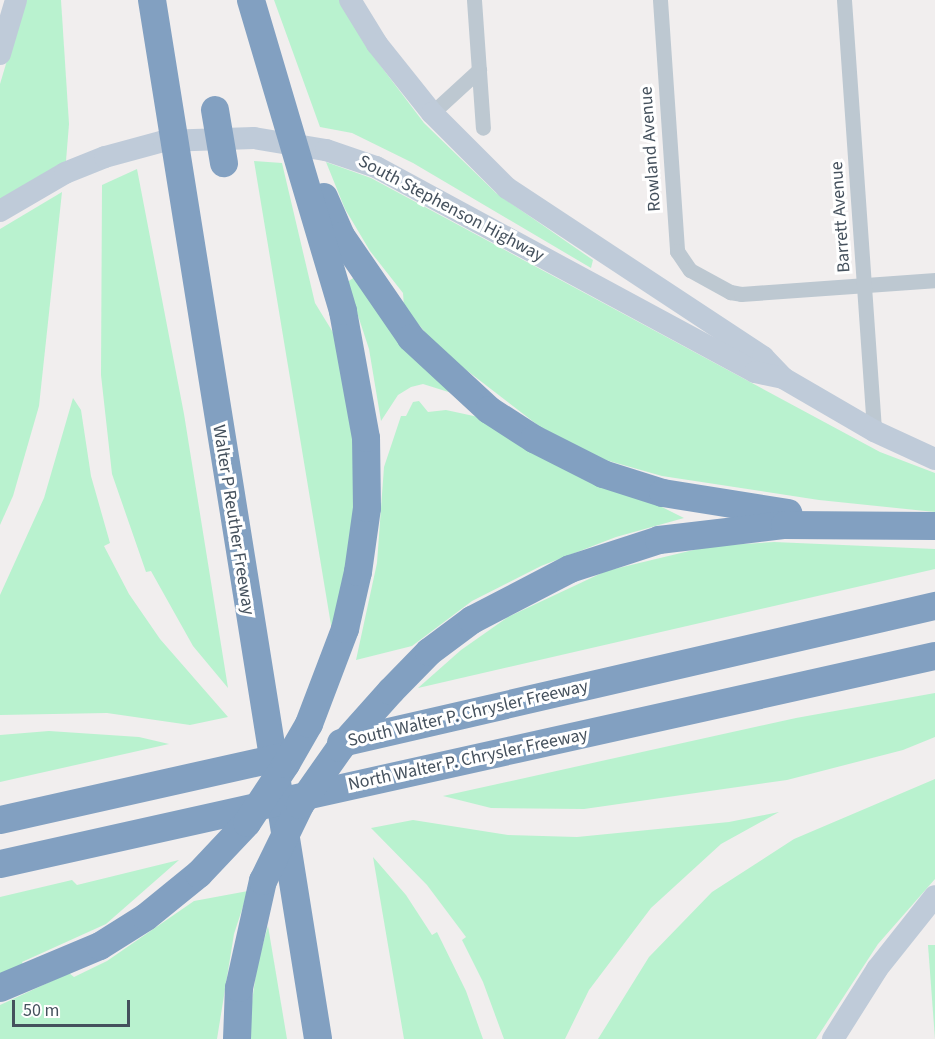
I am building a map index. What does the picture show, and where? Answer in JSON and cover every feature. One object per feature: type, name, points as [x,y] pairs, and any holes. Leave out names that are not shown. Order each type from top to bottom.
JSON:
[{"type":"highway","name":"Walter P Reuther Freeway","points":[[152,0],[176,166],[316,1028]]},
{"type":"highway","points":[[0,988],[100,946],[146,917],[199,874],[247,823],[286,764],[309,724],[345,629],[358,572],[367,508],[366,438],[343,311],[318,205],[251,0]]},
{"type":"highway","points":[[215,110],[224,162]]},
{"type":"highway","points":[[318,205],[411,338],[482,404],[534,439],[603,474],[663,493],[891,526]]},
{"type":"highway","points":[[237,1039],[239,988],[263,881],[317,777],[362,722],[429,652],[472,620],[536,585],[614,552],[659,540],[774,526],[935,526]]},
{"type":"highway","name":"South Walter P. Chrysler Freeway","points":[[0,820],[935,606]]},
{"type":"highway","name":"North Walter P. Chrysler Freeway","points":[[0,864],[935,656]]},
{"type":"highway","points":[[780,691],[935,674]]},
{"type":"main road","points":[[0,54],[16,0]]},
{"type":"main road","name":"South Stephenson Highway","points":[[350,0],[377,44],[432,113],[471,156],[538,212],[763,357],[783,378],[874,431],[935,459]]},
{"type":"main road","name":"South Stephenson Highway","points":[[0,212],[65,173],[105,157],[164,141],[254,138],[326,150],[376,167],[755,372],[783,378]]},
{"type":"main road","points":[[833,1039],[877,969],[935,896]]},
{"type":"street","points":[[474,0],[483,128]]},
{"type":"street","name":"Rowland Avenue","points":[[660,0],[677,251],[690,270],[707,281],[741,294],[935,280]]},
{"type":"street","name":"Barrett Avenue","points":[[844,0],[866,285],[874,431]]},
{"type":"street","points":[[432,113],[479,70]]},
{"type":"green space","points":[[25,0],[61,0],[69,124],[66,161],[0,199],[0,84]]},
{"type":"green space","points":[[274,0],[340,0],[377,61],[424,123],[496,193],[593,260],[591,268],[413,163],[352,133],[320,127]]},
{"type":"green space","points":[[254,161],[282,163],[315,303],[337,339],[354,440],[355,502],[349,556],[332,631]]},
{"type":"green space","points":[[326,162],[371,178],[880,452],[935,473],[935,512],[819,500],[662,476],[595,457],[539,426],[439,349],[404,307],[403,293],[370,251],[345,209]]},
{"type":"green space","points":[[137,169],[184,414],[228,688],[193,646],[151,571],[146,572],[112,474],[101,375],[102,185]]},
{"type":"green space","points":[[62,192],[39,406],[13,496],[0,525],[0,229]]},
{"type":"green space","points":[[355,277],[458,395],[423,384],[411,387],[398,395],[381,421],[369,349],[347,282]]},
{"type":"green space","points":[[73,398],[81,410],[91,476],[110,543],[104,546],[129,594],[160,639],[228,717],[190,725],[107,713],[0,715],[0,595],[44,498]]},
{"type":"green space","points":[[419,401],[428,412],[446,410],[483,418],[684,518],[616,537],[541,566],[472,601],[412,646],[356,660],[377,563],[384,467],[401,416],[406,416],[413,402]]},
{"type":"green space","points":[[774,542],[935,549],[935,569],[418,688],[461,650],[508,617],[606,571],[710,546]]},
{"type":"green space","points":[[935,693],[935,737],[903,750],[787,780],[584,809],[491,808],[443,796],[796,718]]},
{"type":"green space","points":[[49,731],[139,737],[169,744],[0,782],[0,735]]},
{"type":"green space","points":[[935,779],[935,879],[878,944],[816,1039],[598,1039],[649,957],[712,892],[794,839]]},
{"type":"green space","points":[[779,812],[721,844],[651,908],[589,990],[565,1039],[504,1039],[483,982],[462,940],[466,937],[427,885],[371,828],[413,820],[508,835],[577,837],[729,822]]},
{"type":"green space","points":[[373,857],[406,895],[432,935],[437,932],[466,991],[483,1039],[404,1039]]},
{"type":"green space","points":[[179,860],[106,924],[22,962],[24,967],[0,976],[0,897],[72,880],[77,885]]},
{"type":"green space","points":[[248,891],[234,934],[217,1039],[0,1039],[0,1005],[69,973],[74,977],[107,961],[194,901]]},
{"type":"green space","points":[[268,926],[287,1039],[247,1039],[257,965]]},
{"type":"green space","points":[[928,945],[935,945],[935,1039]]}]
